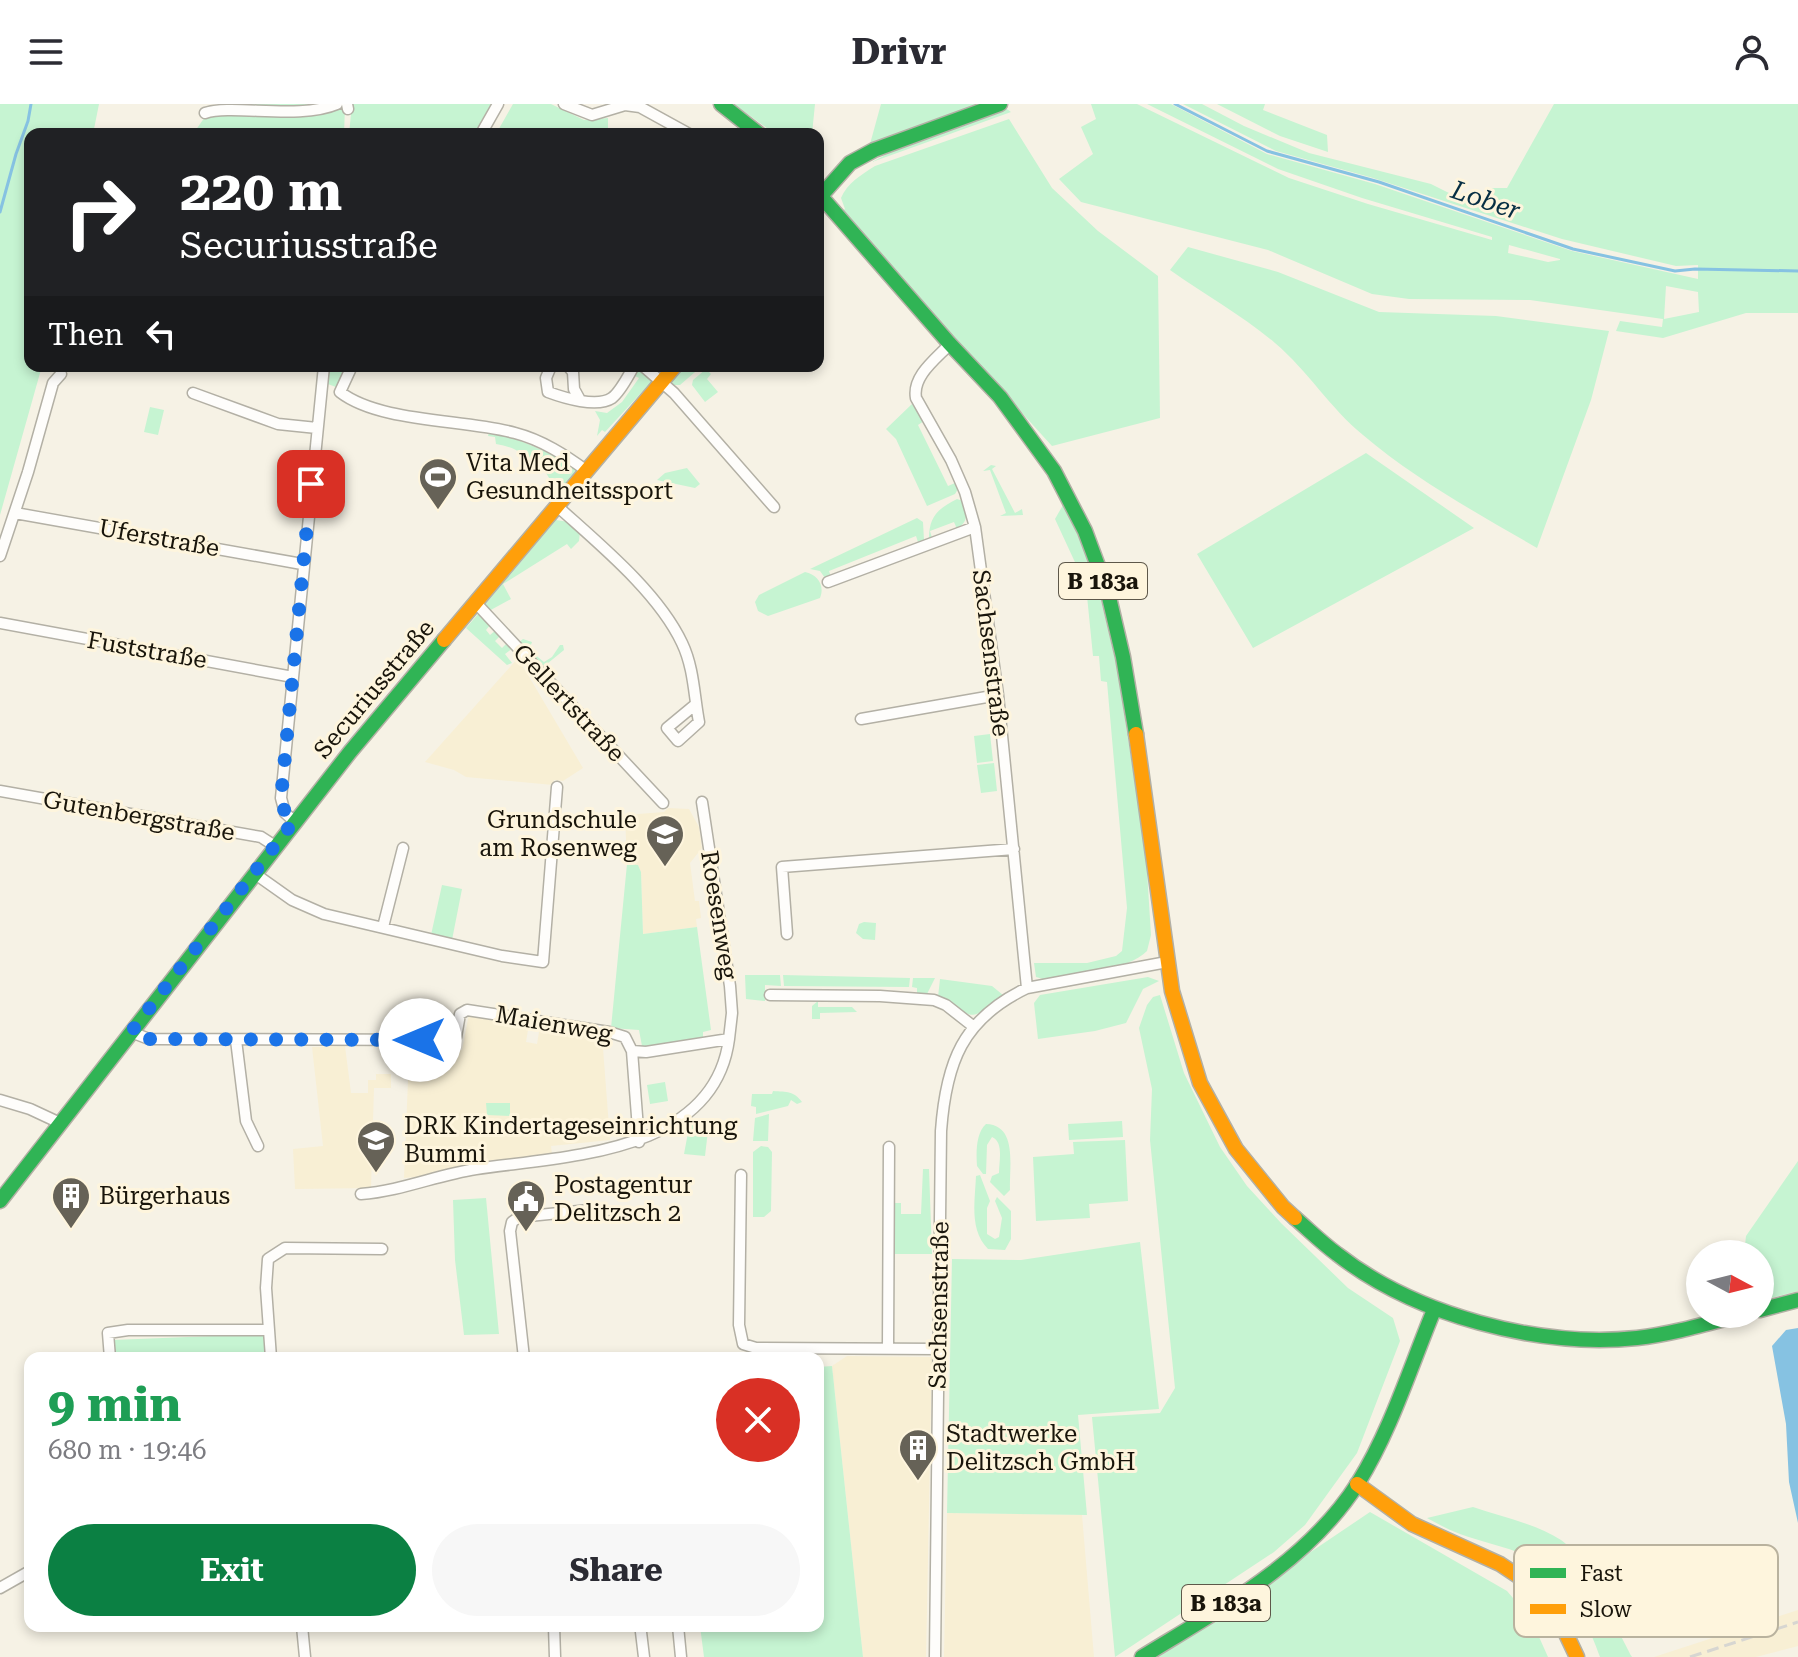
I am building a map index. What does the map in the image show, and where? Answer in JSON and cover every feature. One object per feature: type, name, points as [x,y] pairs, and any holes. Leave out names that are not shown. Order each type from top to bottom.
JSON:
[{"type":"main road","points":[[721,104],[751,128]]},
{"type":"main road","points":[[824,191],[850,163],[874,150],[1000,104]]},
{"type":"main road","name":"B 183a","points":[[824,202],[1001,399],[1062,485],[1096,555],[1128,682],[1176,1009],[1204,1089],[1233,1142],[1262,1182],[1294,1218],[1334,1254],[1372,1280],[1434,1310],[1385,1429],[1357,1484],[1328,1521],[1307,1543],[1239,1595],[1142,1657]]},
{"type":"main road","name":"Securiusstraße","points":[[0,1201],[294,821],[670,372]]},
{"type":"main road","points":[[1774,1306],[1798,1300]]},
{"type":"main road","points":[[1434,1310],[1505,1330],[1574,1339],[1625,1339],[1686,1327]]},
{"type":"main road","points":[[1357,1484],[1412,1524],[1514,1573]]},
{"type":"main road","points":[[1568,1637],[1577,1657]]},
{"type":"street","points":[[205,113],[232,104],[283,110],[344,106]]},
{"type":"street","points":[[484,128],[498,104]]},
{"type":"street","points":[[564,104],[592,115],[625,105],[640,107],[678,128]]},
{"type":"street","name":"Sachsenstraße","points":[[950,344],[921,375],[915,390],[916,398],[951,460],[975,527],[998,695],[1027,988]]},
{"type":"street","points":[[294,821],[285,813],[281,798],[323,372]]},
{"type":"street","points":[[349,372],[340,392],[354,403],[413,417],[514,433],[543,443],[587,471]]},
{"type":"street","points":[[548,372],[548,392],[580,400],[609,400],[630,372]]},
{"type":"street","points":[[573,372],[574,389],[580,400]]},
{"type":"street","points":[[651,372],[774,507]]},
{"type":"street","points":[[0,556],[53,383],[61,374]]},
{"type":"street","points":[[193,393],[278,424],[317,428]]},
{"type":"street","points":[[557,506],[614,557],[672,626],[683,645],[692,673],[696,704]]},
{"type":"street","name":"Uferstraße","points":[[15,513],[302,564]]},
{"type":"street","points":[[828,582],[975,527]]},
{"type":"street","name":"Gellertstraße","points":[[475,602],[663,803]]},
{"type":"street","name":"Fuststraße","points":[[0,623],[293,677]]},
{"type":"street","points":[[861,719],[998,695]]},
{"type":"street","points":[[254,873],[292,900],[324,914],[502,956],[543,962],[557,787]]},
{"type":"street","name":"Gutenbergstraße","points":[[0,791],[261,837],[275,846]]},
{"type":"street","name":"Roesenweg","points":[[361,1194],[381,1193],[476,1169],[639,1142],[673,1124],[702,1097],[722,1065],[729,1039],[730,986],[702,802]]},
{"type":"street","points":[[383,927],[403,848]]},
{"type":"street","points":[[787,934],[782,867],[1014,849]]},
{"type":"street","name":"Sachsenstraße","points":[[935,1657],[941,1131],[944,1091],[954,1057],[974,1027],[1009,997],[1027,988],[1167,962]]},
{"type":"street","points":[[770,995],[934,1000],[946,1005],[974,1027]]},
{"type":"street","name":"Maienweg","points":[[236,1040],[448,1040],[456,1037],[460,1014],[467,1010],[609,1032],[625,1037],[632,1051]]},
{"type":"street","points":[[131,1032],[149,1039],[236,1040],[246,1121],[258,1146]]},
{"type":"street","points":[[639,1142],[632,1051],[646,1052],[729,1039]]},
{"type":"street","points":[[0,1100],[60,1123]]},
{"type":"street","points":[[888,1348],[889,1147]]},
{"type":"street","points":[[741,1175],[739,1325],[743,1344],[756,1348],[939,1349]]},
{"type":"street","points":[[523,1352],[510,1231],[512,1222],[519,1217],[589,1210],[604,1213]]},
{"type":"street","points":[[270,1352],[266,1270],[268,1259],[275,1252],[285,1248],[382,1249]]},
{"type":"street","points":[[110,1352],[108,1333],[128,1330],[268,1330]]},
{"type":"street","points":[[0,1588],[24,1574]]},
{"type":"street","points":[[303,1632],[305,1657]]},
{"type":"street","points":[[554,1632],[555,1657]]},
{"type":"street","points":[[641,1632],[644,1657]]},
{"type":"street","points":[[679,1632],[681,1657]]},
{"type":"shaded area","points":[[518,658],[583,768],[563,781],[554,780],[553,785],[466,777],[454,770],[425,762]]},
{"type":"shaded area","name":"Grundschule am Rosenweg","points":[[668,808],[689,809],[699,827],[702,848],[690,863],[695,901],[699,901],[701,918],[696,919],[697,927],[643,934],[641,872],[638,865],[627,864],[625,815],[664,812]]},
{"type":"shaded area","points":[[469,1014],[529,1024],[526,1042],[537,1044],[540,1026],[602,1035],[610,1140],[551,1146],[552,1154],[458,1166],[437,1175],[404,1178],[409,1056],[414,1048],[453,1046],[462,1050]]},
{"type":"shaded area","points":[[345,1046],[351,1093],[368,1093],[368,1080],[376,1080],[376,1074],[391,1074],[391,1088],[374,1088],[371,1188],[295,1189],[293,1149],[323,1146],[312,1047]]},
{"type":"shaded area","points":[[847,1356],[932,1357],[926,1657],[863,1657],[832,1366]]},
{"type":"shaded area","points":[[947,1513],[1082,1515],[1094,1657],[944,1657]]},
{"type":"shaded area","points":[[1798,1610],[1798,1646],[1756,1657],[1654,1657],[1715,1637],[1778,1637],[1778,1617]]},
{"type":"green space","points":[[0,104],[99,104],[94,128],[24,128],[24,372],[40,372],[0,515]]},
{"type":"green space","points":[[231,104],[337,104],[328,111],[345,107],[344,128],[197,128],[207,114],[243,106]]},
{"type":"green space","points":[[352,104],[491,104],[477,128],[350,128]]},
{"type":"green space","points":[[513,104],[551,104],[584,120],[608,118],[608,128],[499,128]]},
{"type":"green space","points":[[734,104],[815,104],[813,128],[767,128]]},
{"type":"green space","points":[[881,104],[982,104],[870,144]]},
{"type":"green space","points":[[1091,104],[1137,104],[1289,178],[1492,240],[1492,237],[1278,169],[1147,104],[1171,104],[1267,154],[1375,184],[1572,251],[1698,279],[1698,265],[1676,266],[1562,239],[1373,178],[1276,151],[1183,104],[1202,104],[1244,126],[1309,153],[1431,184],[1453,195],[1496,208],[1500,200],[1485,203],[1483,198],[1491,188],[1507,188],[1554,104],[1798,104],[1798,313],[1746,313],[1663,338],[1616,331],[1620,321],[1662,327],[1663,319],[1530,300],[1409,299],[1372,294],[1268,250],[1081,202],[1059,179],[1093,154],[1081,127],[1096,119]],"holes":[[[1509,245],[1560,259],[1560,260],[1548,262],[1508,253]],[[1666,286],[1698,292],[1699,312],[1664,319]]]},
{"type":"green space","points":[[1217,104],[1265,104],[1263,110],[1327,135],[1328,152],[1280,136]]},
{"type":"green space","points":[[1004,107],[1011,112],[872,162],[904,145]]},
{"type":"green space","points":[[1009,119],[1052,188],[1098,231],[1158,276],[1160,418],[1052,446],[842,211],[845,209],[841,198],[847,188],[875,166]]},
{"type":"green space","points":[[1188,247],[1278,272],[1379,312],[1496,316],[1609,331],[1591,400],[1537,548],[1404,467],[1351,424],[1275,343],[1170,270]]},
{"type":"green space","points":[[326,372],[345,372],[336,387],[325,383]]},
{"type":"green space","points":[[645,372],[653,380],[605,432],[602,430],[597,436],[600,420],[595,411],[607,413],[622,402],[639,378],[633,375]]},
{"type":"green space","points":[[681,372],[695,372],[680,385],[673,385]]},
{"type":"green space","points":[[702,372],[709,372],[711,374],[707,379],[718,392],[705,402],[692,385]]},
{"type":"green space","points":[[912,404],[924,421],[918,425],[948,486],[955,483],[958,489],[955,494],[927,506],[896,439],[886,429]]},
{"type":"green space","points":[[150,407],[164,410],[158,435],[144,432]]},
{"type":"green space","points":[[489,432],[544,451],[576,468],[576,472],[554,495],[546,487],[552,483],[542,466],[536,470],[519,452],[496,444],[495,437],[488,436]]},
{"type":"green space","points":[[1366,453],[1474,528],[1253,648],[1197,554]]},
{"type":"green space","points":[[991,465],[996,466],[992,469],[1015,513],[1022,509],[1023,515],[1000,516],[1006,513],[990,470],[983,471]]},
{"type":"green space","points":[[687,468],[700,484],[695,488],[657,480],[665,473]]},
{"type":"green space","points":[[957,499],[963,501],[966,517],[957,529],[954,522],[930,531],[936,514]]},
{"type":"green space","points":[[1063,505],[1096,580],[1117,667],[1146,855],[1151,935],[1147,951],[1127,963],[1098,971],[1043,979],[1036,977],[1034,963],[1087,963],[1116,956],[1122,951],[1127,908],[1107,682],[1101,681],[1099,656],[1093,656],[1086,586],[1055,519]]},
{"type":"green space","points":[[917,518],[923,522],[924,540],[918,542],[916,536],[829,571],[831,577],[825,578],[820,571],[810,569]]},
{"type":"green space","points":[[556,520],[569,522],[580,531],[579,541],[571,549],[567,544],[503,584],[511,599],[487,612],[483,607]]},
{"type":"green space","points":[[805,572],[819,581],[822,589],[820,598],[768,616],[758,611],[755,602],[759,595]]},
{"type":"green space","points":[[479,613],[491,624],[486,630],[490,635],[496,630],[501,635],[495,641],[502,648],[508,642],[513,648],[505,654],[512,663],[507,665],[466,628]]},
{"type":"green space","points":[[523,639],[532,642],[529,650],[544,662],[560,645],[564,650],[542,668],[518,643]]},
{"type":"green space","points":[[990,734],[993,761],[977,763],[974,736]]},
{"type":"green space","points":[[994,763],[997,791],[981,793],[977,765]]},
{"type":"green space","points":[[627,864],[638,865],[641,872],[643,934],[697,927],[711,1030],[703,1032],[703,1042],[646,1051],[639,1030],[611,1028]]},
{"type":"green space","points":[[442,885],[462,889],[452,940],[431,935]]},
{"type":"green space","points":[[876,923],[875,940],[863,939],[856,933],[859,924]]},
{"type":"green space","points":[[745,975],[780,975],[781,986],[765,985],[765,1001],[746,999]]},
{"type":"green space","points":[[783,975],[910,978],[909,987],[784,986]]},
{"type":"green space","points":[[1148,977],[1159,981],[1143,989],[1126,1023],[1038,1039],[1034,1003],[1040,995]]},
{"type":"green space","points":[[913,978],[935,978],[927,994],[917,993],[917,988],[912,987]]},
{"type":"green space","points":[[940,979],[992,986],[1003,995],[982,1011],[971,1015],[938,997]]},
{"type":"green space","points":[[1160,995],[1184,1073],[1220,1147],[1247,1186],[1348,1288],[1393,1318],[1400,1341],[1357,1453],[1305,1525],[1274,1552],[1115,1657],[1092,1417],[1160,1413],[1175,1388],[1150,1140],[1152,1089],[1139,1028],[1147,1005],[1153,997]]},
{"type":"green space","points":[[818,1001],[818,1007],[852,1007],[857,1012],[820,1013],[820,1019],[812,1019],[812,1006]]},
{"type":"green space","points":[[665,1082],[668,1101],[650,1104],[647,1085]]},
{"type":"green space","points":[[773,1091],[793,1094],[802,1102],[797,1104],[791,1100],[788,1106],[756,1114],[756,1107],[751,1106],[752,1094],[772,1094]]},
{"type":"green space","points":[[486,1103],[510,1103],[510,1116],[487,1115]]},
{"type":"green space","points":[[769,1114],[768,1141],[753,1141],[755,1118]]},
{"type":"green space","points":[[1122,1121],[1123,1137],[1069,1140],[1068,1124]]},
{"type":"green space","points":[[690,1122],[709,1122],[705,1156],[684,1154]]},
{"type":"green space","points":[[986,1124],[996,1126],[1003,1132],[1010,1149],[1010,1190],[1004,1196],[990,1182],[992,1176],[999,1173],[996,1139],[992,1137],[987,1145],[986,1174],[977,1166],[978,1138]]},
{"type":"green space","points":[[1125,1140],[1128,1201],[1089,1204],[1090,1218],[1036,1221],[1033,1157],[1074,1154],[1073,1142]]},
{"type":"green space","points":[[761,1146],[768,1147],[772,1152],[771,1211],[764,1217],[753,1217],[753,1152]]},
{"type":"green space","points":[[1798,1161],[1798,1291],[1774,1297],[1774,1240],[1746,1240]]},
{"type":"green space","points":[[923,1169],[929,1169],[932,1254],[892,1254],[893,1203],[901,1203],[901,1214],[921,1214]]},
{"type":"green space","points":[[980,1175],[990,1201],[987,1234],[995,1239],[999,1237],[1002,1218],[995,1201],[997,1197],[1011,1211],[1011,1239],[1005,1250],[988,1249],[978,1233],[974,1205],[976,1176]]},
{"type":"green space","points":[[486,1198],[499,1334],[464,1335],[455,1260],[453,1200]]},
{"type":"green space","points":[[1140,1242],[1159,1409],[1078,1415],[1087,1515],[947,1513],[952,1259],[1021,1260]]},
{"type":"green space","points":[[264,1334],[266,1352],[114,1352],[113,1340]]},
{"type":"green space","points":[[832,1366],[863,1657],[704,1657],[701,1632],[824,1632],[824,1367]]},
{"type":"green space","points":[[1473,1507],[1540,1529],[1567,1545],[1514,1545],[1514,1551],[1456,1532],[1427,1518]]},
{"type":"green space","points":[[1370,1512],[1507,1591],[1514,1599],[1514,1637],[1539,1637],[1548,1657],[1155,1657]]},
{"type":"green space","points":[[1592,1637],[1622,1637],[1632,1657],[1600,1657]]},
{"type":"water","points":[[1798,1328],[1798,1523],[1789,1482],[1786,1424],[1772,1346],[1786,1330]]},
{"type":"waterway","name":"Lober","points":[[25,128],[31,104]]},
{"type":"waterway","name":"Lober","points":[[1175,104],[1267,151],[1379,182],[1573,249],[1675,271],[1798,271]]},
{"type":"waterway","name":"Lober","points":[[0,212],[24,132]]},
{"type":"railway","points":[[1778,1628],[1798,1622]]},
{"type":"railway","points":[[1690,1657],[1752,1637]]},
{"type":"traffic: fast","points":[[721,104],[751,128]]},
{"type":"traffic: fast","points":[[824,192],[850,163],[874,150],[1000,104]]},
{"type":"traffic: fast","points":[[824,200],[1000,397],[1054,471],[1085,531],[1108,593],[1136,734]]},
{"type":"traffic: fast","points":[[0,1201],[350,752],[444,640]]},
{"type":"traffic: fast","points":[[1295,1218],[1368,1276],[1440,1310],[1479,1323],[1559,1338],[1599,1340],[1637,1338],[1689,1328]]},
{"type":"traffic: fast","points":[[1774,1306],[1798,1300]]},
{"type":"traffic: fast","points":[[1142,1657],[1260,1582],[1314,1537],[1338,1511],[1370,1463],[1434,1310]]},
{"type":"traffic: slow","points":[[444,640],[670,372]]},
{"type":"traffic: slow","points":[[1136,734],[1172,991],[1200,1083],[1236,1149],[1295,1218]]},
{"type":"traffic: slow","points":[[1357,1484],[1412,1524],[1514,1573]]},
{"type":"traffic: slow","points":[[1568,1637],[1577,1657]]},
{"type":"place","name":"Vita Med Gesundheitssport","points":[[438,511]]},
{"type":"place","name":"Grundschule am Rosenweg","points":[[665,868]]},
{"type":"place","name":"DRK Kindertageseinrichtung Bummi","points":[[376,1174]]},
{"type":"place","name":"Bürgerhaus","points":[[71,1230]]},
{"type":"place","name":"Postagentur Delitzsch 2","points":[[526,1233]]},
{"type":"place","name":"Stadtwerke Delitzsch GmbH","points":[[918,1482]]},
{"type":"route","points":[[311,484],[281,798],[285,813],[294,821],[131,1032],[149,1039],[420,1040]]}]
